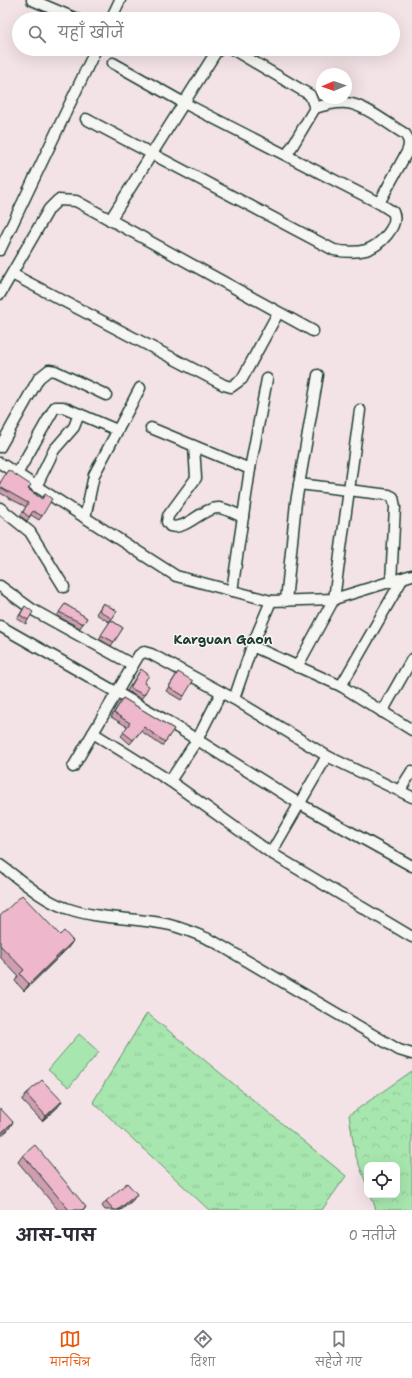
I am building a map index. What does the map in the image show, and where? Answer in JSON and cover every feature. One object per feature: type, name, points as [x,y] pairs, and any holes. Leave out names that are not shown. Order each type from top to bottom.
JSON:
[{"type":"street","points":[[32,0],[60,12]]},
{"type":"street","points":[[114,12],[120,0]]},
{"type":"street","points":[[0,250],[93,56]]},
{"type":"street","points":[[110,220],[213,56]]},
{"type":"street","points":[[244,56],[310,94],[315,108]]},
{"type":"street","points":[[86,118],[334,250],[351,252],[367,250],[383,238],[393,226],[395,216],[393,212],[379,203],[184,103],[113,63]]},
{"type":"street","points":[[287,155],[315,108],[335,103],[347,103],[358,106],[404,134],[408,139],[410,146],[379,203]]},
{"type":"street","points":[[0,294],[49,209],[58,200],[76,201],[313,331]]},
{"type":"street","points":[[12,274],[224,385],[231,387],[242,379],[278,313]]},
{"type":"street","points":[[0,447],[40,378],[49,370],[55,371],[106,395]]},
{"type":"street","points":[[286,601],[299,484],[318,375]]},
{"type":"street","points":[[232,591],[250,470],[267,379]]},
{"type":"street","points":[[85,518],[94,476],[140,388]]},
{"type":"street","points":[[17,474],[55,407],[63,407],[118,430]]},
{"type":"street","points":[[298,667],[334,599],[360,410]]},
{"type":"street","points":[[36,487],[59,443],[74,427],[79,414]]},
{"type":"street","points":[[151,428],[250,470]]},
{"type":"street","points":[[194,446],[196,478],[168,516],[167,522],[170,526],[179,526],[214,509],[224,510],[243,517]]},
{"type":"street","points":[[0,463],[176,576],[271,601],[334,599],[408,577]]},
{"type":"street","points":[[299,484],[349,489],[389,495],[393,497],[396,502],[391,582]]},
{"type":"street","points":[[0,508],[30,532],[64,587]]},
{"type":"street","points":[[341,686],[408,577]]},
{"type":"street","points":[[0,586],[33,610],[132,665]]},
{"type":"street","points":[[234,699],[252,646],[271,601]]},
{"type":"street","points":[[0,626],[197,740],[300,804],[412,866]]},
{"type":"street","points":[[252,646],[341,686],[412,730]]},
{"type":"street","points":[[73,767],[132,665],[144,652],[234,699],[327,756],[412,797]]},
{"type":"street","points":[[382,712],[412,659]]},
{"type":"street","points":[[170,782],[197,740],[221,692]]},
{"type":"street","points":[[93,733],[170,782],[271,853],[412,937]]},
{"type":"street","points":[[271,853],[327,756]]},
{"type":"street","points":[[400,790],[412,770]]},
{"type":"street","points":[[0,865],[52,902],[65,908],[85,914],[169,925],[190,931],[213,941],[399,1050],[412,1054]]},
{"type":"green space","points":[[147,1013],[346,1176],[322,1210],[209,1210],[93,1102]]},
{"type":"green space","points":[[79,1034],[99,1052],[69,1087],[48,1070]]},
{"type":"green space","points":[[412,1071],[412,1210],[376,1210],[372,1198],[400,1198],[400,1162],[364,1162],[364,1178],[355,1154],[349,1115]]},
{"type":"building","points":[[8,470],[31,485],[28,489],[42,499],[45,494],[52,499],[42,516],[33,511],[29,517],[23,512],[28,503],[0,487],[0,483]]},
{"type":"building","points":[[103,603],[117,611],[112,619],[99,610]]},
{"type":"building","points":[[65,604],[87,618],[83,624],[59,612]]},
{"type":"building","points":[[25,606],[33,612],[28,620],[20,615]]},
{"type":"building","points":[[111,620],[123,628],[114,642],[101,635]]},
{"type":"building","points":[[141,669],[149,675],[144,683],[149,686],[144,695],[130,688]]},
{"type":"building","points":[[178,672],[193,681],[184,696],[169,687]]},
{"type":"building","points":[[123,698],[174,729],[165,742],[144,727],[133,740],[123,732],[130,723],[114,713]]},
{"type":"building","points":[[22,895],[60,935],[64,931],[73,941],[29,984],[20,974],[24,970],[0,945],[0,916]]},
{"type":"building","points":[[42,1080],[62,1101],[46,1116],[26,1094]]},
{"type":"building","points":[[0,1108],[13,1122],[0,1134]]},
{"type":"building","points":[[35,1145],[86,1207],[82,1210],[69,1210],[23,1155]]},
{"type":"building","points":[[127,1183],[137,1194],[118,1210],[114,1210],[106,1201]]},
{"type":"district","name":"Karguan Gaon","points":[[223,639]]}]
